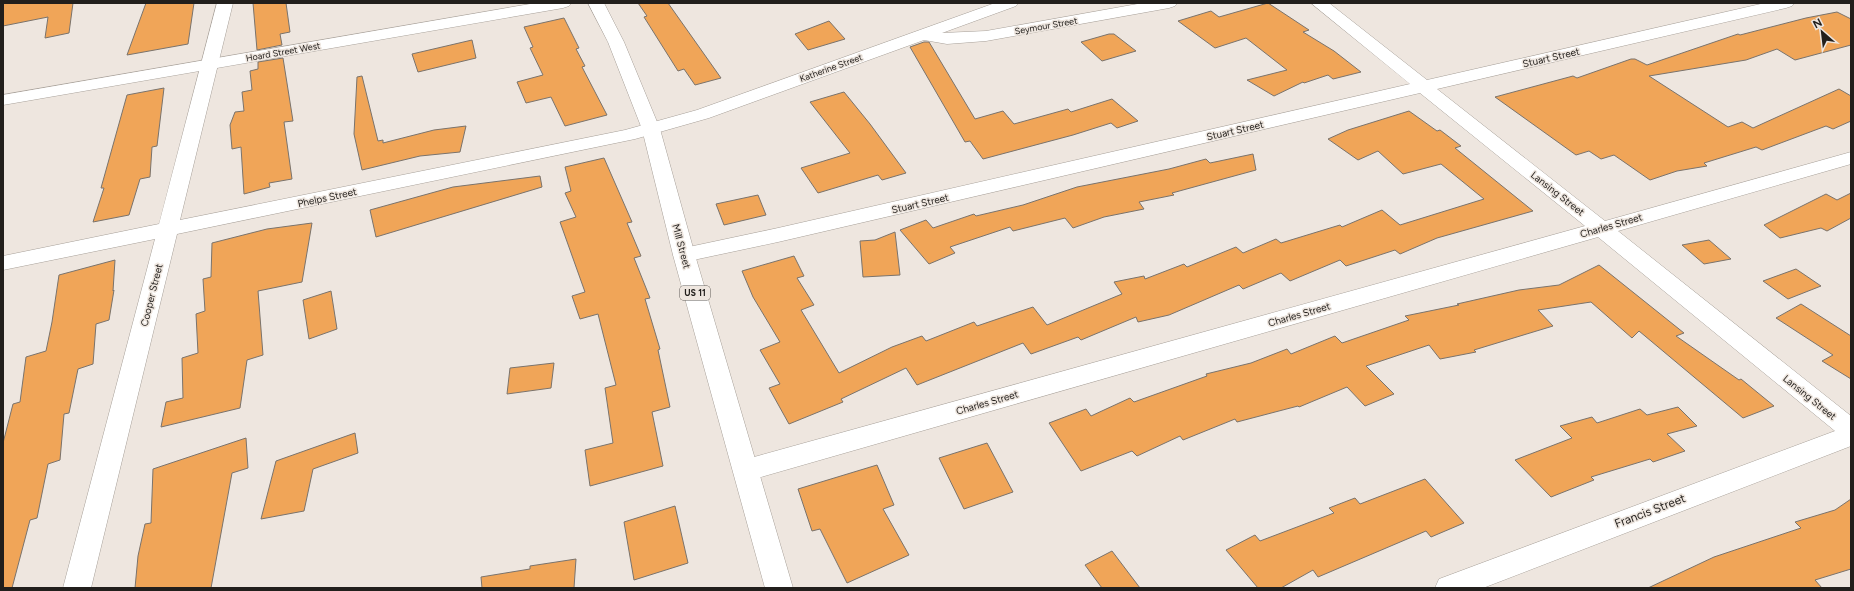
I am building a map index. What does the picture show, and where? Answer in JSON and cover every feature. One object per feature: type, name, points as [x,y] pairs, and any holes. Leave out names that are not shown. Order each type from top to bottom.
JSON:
[{"type":"main road","name":"Cooper Street","points":[[77,588],[225,3]]},
{"type":"main road","name":"Hoard Street West","points":[[3,100],[563,3]]},
{"type":"main road","name":"Mill Street","points":[[596,3],[616,42],[651,129],[684,255],[747,470],[779,588]]},
{"type":"main road","name":"Katherine Street","points":[[651,129],[703,114],[1010,3]]},
{"type":"main road","name":"Seymour Street","points":[[923,35],[947,39],[986,36],[1169,3]]},
{"type":"main road","name":"Lansing Street","points":[[1319,3],[1851,430]]},
{"type":"main road","name":"Stuart Street","points":[[684,255],[778,235],[1786,3]]},
{"type":"main road","name":"Phelps Street","points":[[3,263],[620,137],[651,129]]},
{"type":"main road","name":"Charles Street","points":[[747,470],[1851,158]]},
{"type":"main road","name":"Francis Street","points":[[1449,588],[1851,435]]},
{"type":"building","points":[[3,3],[73,3],[69,33],[45,38],[48,17],[3,26]]},
{"type":"building","points":[[146,3],[194,3],[188,44],[127,55]]},
{"type":"building","points":[[253,3],[286,3],[290,32],[280,34],[282,45],[257,50]]},
{"type":"building","points":[[638,3],[668,3],[721,78],[695,85],[684,69],[678,71],[644,17],[647,16]]},
{"type":"building","points":[[1268,3],[1309,30],[1303,32],[1334,51],[1361,72],[1333,79],[1328,75],[1304,83],[1303,82],[1274,96],[1247,80],[1287,70],[1246,38],[1215,48],[1178,21],[1211,11],[1219,17]]},
{"type":"building","points":[[1837,12],[1851,19],[1851,45],[1795,60],[1777,49],[1746,60],[1649,76],[1728,127],[1742,122],[1753,128],[1839,89],[1851,96],[1851,121],[1833,129],[1826,126],[1762,150],[1756,147],[1704,163],[1707,166],[1677,171],[1650,180],[1614,155],[1601,159],[1589,151],[1576,155],[1495,97],[1573,76],[1577,78],[1631,59],[1635,59],[1647,65],[1738,34],[1740,35],[1806,18]]},
{"type":"building","points":[[564,18],[579,48],[576,49],[585,66],[582,67],[607,115],[565,126],[551,97],[526,103],[517,82],[543,75],[530,48],[533,47],[524,27]]},
{"type":"building","points":[[829,21],[845,39],[808,50],[795,34]]},
{"type":"building","points":[[1114,34],[1136,51],[1102,61],[1081,42]]},
{"type":"building","points":[[472,40],[476,58],[418,72],[412,54]]},
{"type":"building","points":[[924,42],[929,42],[975,119],[1003,111],[1014,124],[1068,109],[1071,112],[1112,99],[1138,121],[1117,128],[1111,123],[1073,135],[983,159],[970,141],[965,142],[910,47]]},
{"type":"building","points":[[283,58],[293,121],[284,122],[292,179],[269,183],[270,187],[244,194],[241,147],[232,149],[230,125],[235,112],[244,111],[242,92],[252,90],[250,71],[258,69],[258,62]]},
{"type":"building","points":[[362,76],[378,141],[383,140],[383,143],[434,130],[466,126],[460,152],[420,156],[362,170],[354,134],[357,77]]},
{"type":"building","points":[[164,88],[157,146],[152,147],[150,177],[140,179],[129,215],[93,222],[104,188],[101,188],[127,95]]},
{"type":"building","points":[[844,92],[906,173],[882,180],[878,175],[818,193],[801,168],[850,153],[810,102]]},
{"type":"building","points":[[1409,111],[1437,131],[1440,130],[1461,146],[1455,148],[1533,211],[1437,238],[1400,254],[1395,250],[1346,266],[1340,260],[1290,281],[1281,273],[1243,289],[1239,285],[1169,315],[1138,322],[1136,317],[1081,340],[1078,337],[1031,354],[1023,343],[917,385],[906,368],[841,399],[843,402],[789,424],[769,388],[780,384],[760,350],[780,342],[753,297],[742,271],[794,256],[804,276],[797,278],[814,305],[801,310],[839,373],[892,347],[922,336],[926,341],[974,322],[977,326],[1033,307],[1047,325],[1122,294],[1114,282],[1144,276],[1145,279],[1184,264],[1187,267],[1236,247],[1243,253],[1276,239],[1281,243],[1340,225],[1342,227],[1382,210],[1400,225],[1484,199],[1441,164],[1403,174],[1378,151],[1358,160],[1328,139],[1348,130]]},
{"type":"building","points":[[1253,154],[1256,170],[1172,193],[1174,195],[1139,202],[1144,209],[1104,217],[1073,228],[1065,218],[1013,231],[1010,227],[950,247],[955,253],[929,264],[900,230],[926,220],[933,228],[974,214],[976,216],[1023,205],[1077,187],[1169,169],[1206,159],[1210,163]]},
{"type":"building","points":[[604,158],[632,222],[627,223],[641,256],[634,258],[650,298],[645,299],[660,349],[658,350],[670,407],[652,412],[663,466],[590,486],[585,450],[613,443],[605,388],[616,385],[598,314],[580,319],[572,296],[585,292],[560,222],[576,217],[565,193],[571,191],[565,167]]},
{"type":"building","points":[[540,176],[542,187],[376,237],[370,210],[453,187]]},
{"type":"building","points":[[1851,193],[1851,218],[1827,231],[1821,228],[1780,238],[1764,225],[1826,194],[1837,200]]},
{"type":"building","points":[[758,195],[766,215],[724,225],[716,204]]},
{"type":"building","points":[[312,223],[302,282],[258,291],[263,355],[247,360],[240,408],[161,427],[166,402],[183,398],[182,358],[198,353],[196,314],[205,311],[203,279],[211,277],[212,243],[267,229]]},
{"type":"building","points":[[895,232],[900,275],[863,277],[860,241],[875,240]]},
{"type":"building","points":[[1709,240],[1731,259],[1704,264],[1682,245]]},
{"type":"building","points":[[115,260],[113,291],[114,290],[109,320],[96,324],[93,364],[78,369],[69,413],[64,414],[60,460],[48,464],[37,518],[30,520],[12,588],[3,588],[3,443],[13,404],[20,402],[26,357],[46,351],[59,275]]},
{"type":"building","points":[[1599,265],[1684,333],[1676,336],[1739,380],[1741,379],[1774,406],[1743,418],[1639,331],[1632,338],[1591,302],[1538,310],[1553,326],[1474,350],[1476,352],[1440,359],[1429,345],[1366,366],[1394,394],[1365,406],[1347,387],[1299,407],[1298,406],[1237,422],[1235,419],[1183,440],[1180,436],[1137,456],[1132,451],[1081,471],[1049,423],[1086,409],[1091,416],[1130,398],[1134,402],[1207,376],[1206,374],[1251,363],[1287,349],[1291,354],[1335,336],[1342,343],[1409,320],[1405,316],[1459,305],[1457,304],[1519,290],[1559,285]]},
{"type":"building","points":[[1796,269],[1821,286],[1788,299],[1763,281]]},
{"type":"building","points":[[331,291],[337,329],[309,339],[303,300]]},
{"type":"building","points":[[1801,304],[1851,336],[1851,379],[1822,361],[1833,355],[1776,318]]},
{"type":"building","points":[[554,363],[551,388],[507,394],[510,368]]},
{"type":"building","points":[[1678,407],[1697,426],[1667,434],[1685,451],[1653,462],[1650,459],[1591,477],[1594,480],[1551,497],[1515,460],[1572,438],[1560,426],[1592,417],[1597,423],[1640,409],[1647,415]]},
{"type":"building","points":[[355,433],[358,453],[313,469],[304,511],[261,519],[276,461]]},
{"type":"building","points":[[246,438],[248,468],[232,473],[211,588],[135,588],[138,556],[145,524],[151,523],[153,469]]},
{"type":"building","points":[[987,443],[1013,492],[964,509],[939,458]]},
{"type":"building","points":[[877,465],[894,505],[883,509],[909,555],[847,583],[820,529],[812,531],[798,489]]},
{"type":"building","points":[[1425,479],[1464,523],[1431,537],[1426,531],[1318,577],[1313,570],[1281,588],[1258,588],[1226,550],[1255,535],[1260,541],[1334,513],[1329,508],[1355,498],[1360,504]]},
{"type":"building","points":[[1851,499],[1851,569],[1815,580],[1822,588],[1648,588],[1714,557],[1801,528],[1795,522],[1835,510]]},
{"type":"building","points":[[675,506],[688,563],[634,580],[624,522]]},
{"type":"building","points":[[1112,551],[1140,588],[1102,588],[1085,565]]},
{"type":"building","points":[[576,559],[574,588],[482,588],[481,577],[530,569],[530,566]]}]
